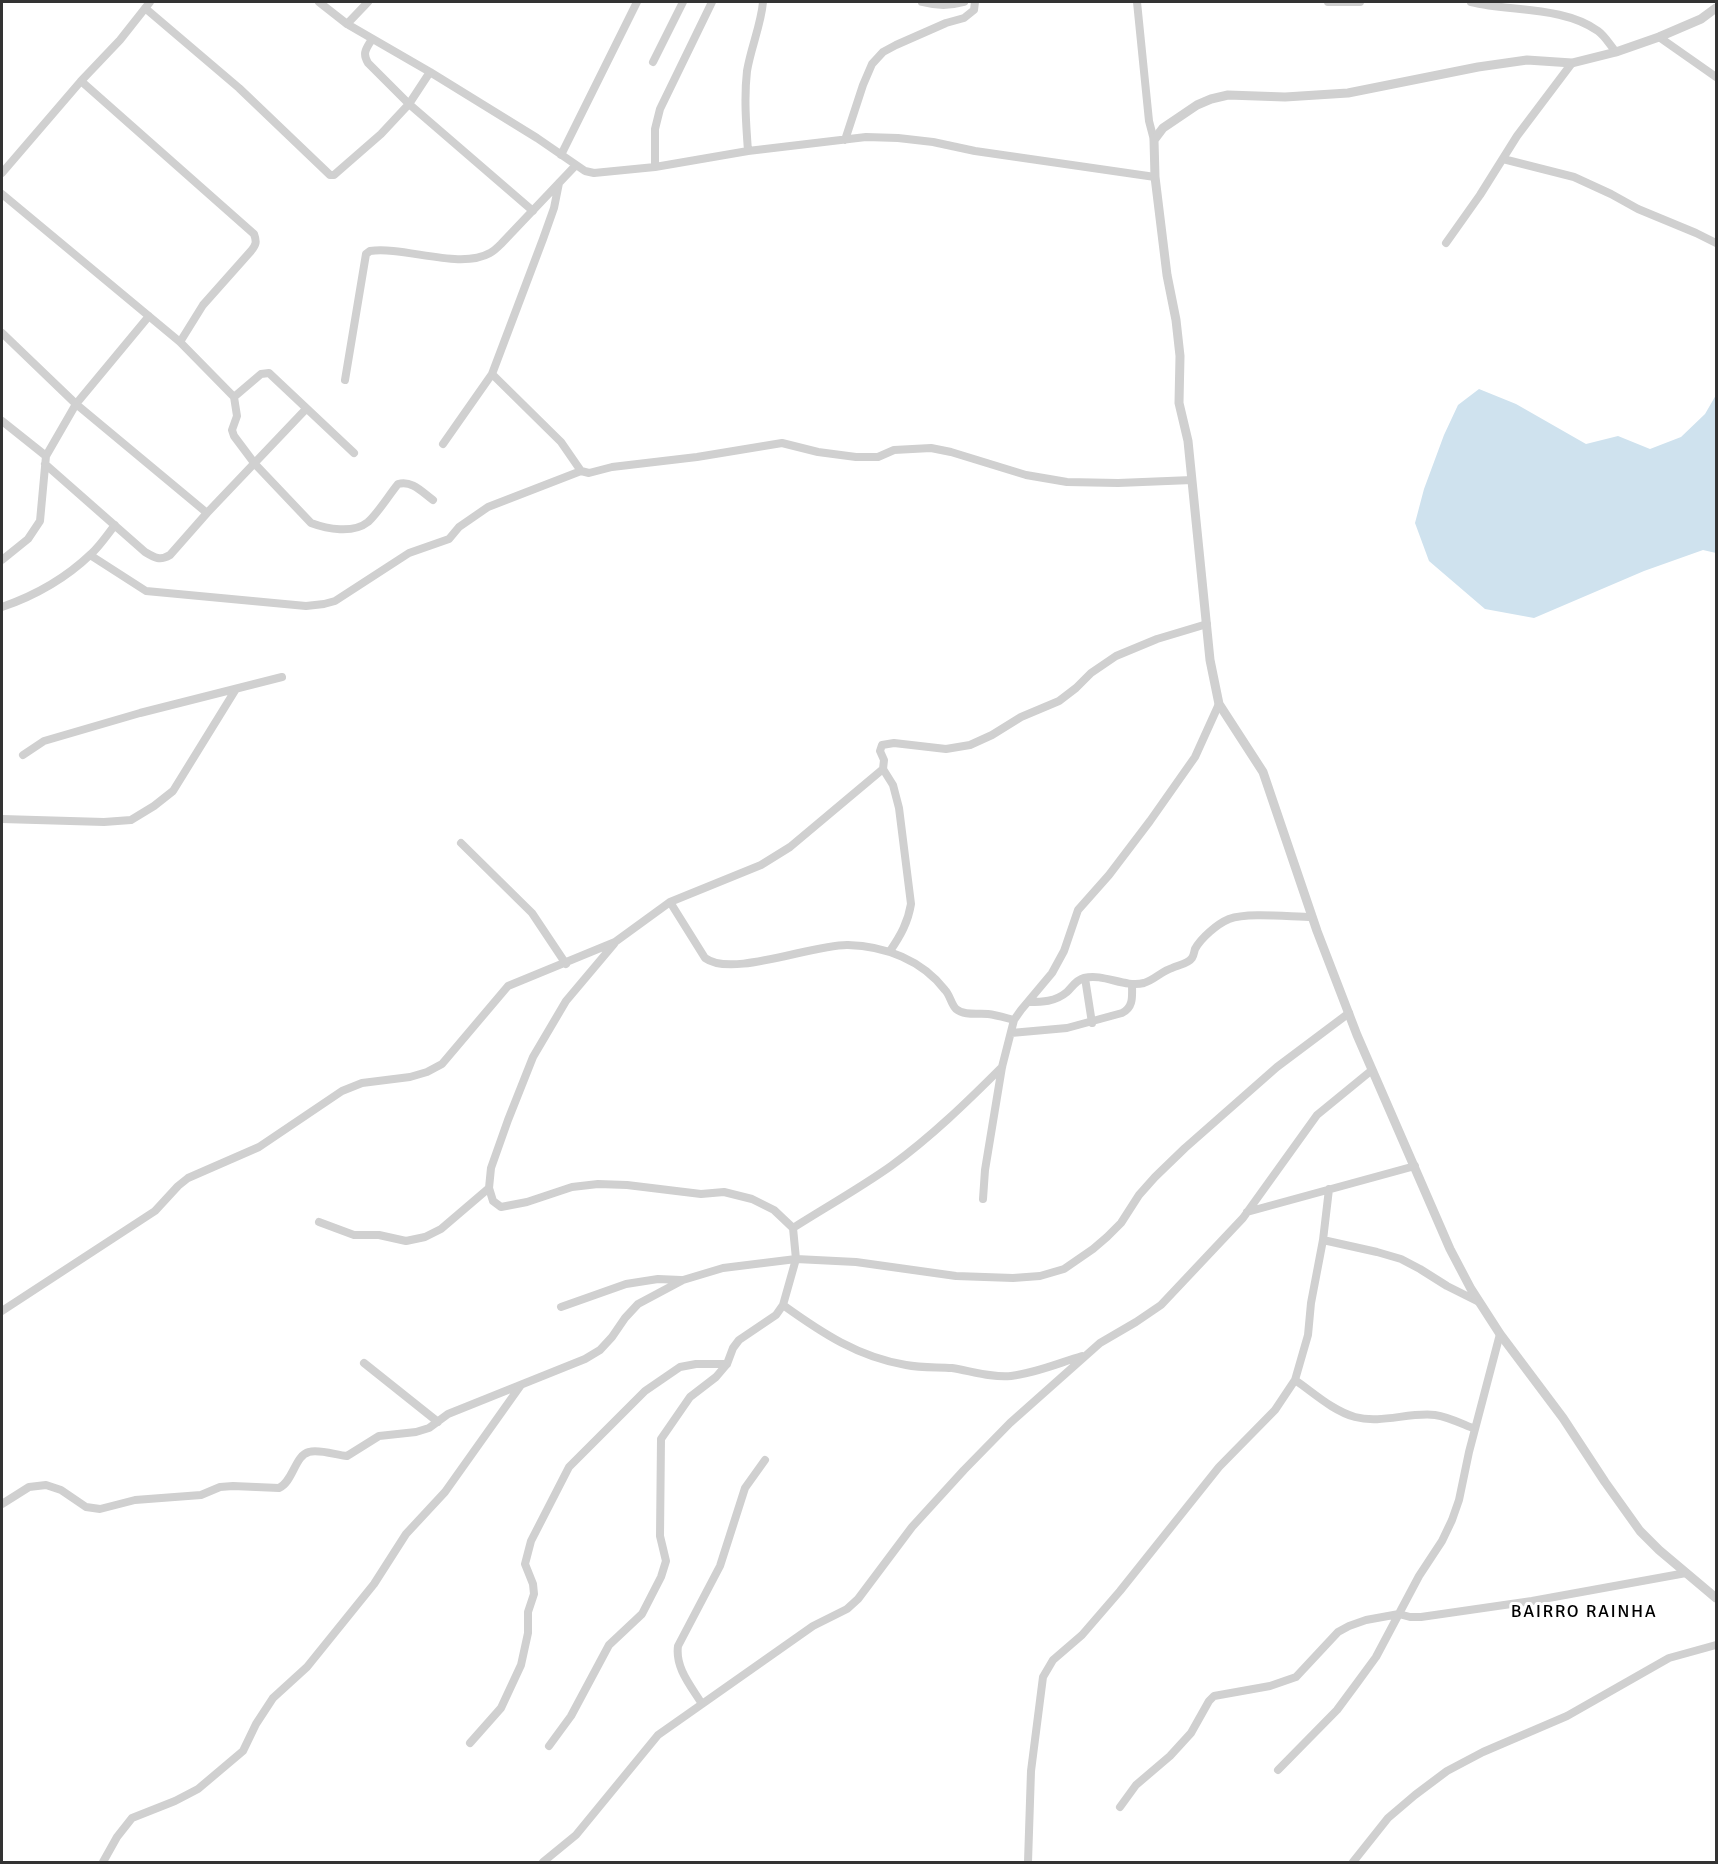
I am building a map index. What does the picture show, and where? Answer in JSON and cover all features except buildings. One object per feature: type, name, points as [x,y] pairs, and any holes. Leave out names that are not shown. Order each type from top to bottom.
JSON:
[{"type":"street","points":[[319,2],[347,24],[537,138],[585,171],[594,173],[655,167],[748,151],[866,137],[910,139],[1155,177]]},
{"type":"street","points":[[347,24],[368,2]]},
{"type":"street","points":[[561,155],[635,2]]},
{"type":"street","points":[[653,62],[683,2]]},
{"type":"street","points":[[655,167],[655,129],[660,109],[712,2]]},
{"type":"street","points":[[748,151],[745,104],[748,69],[762,16],[763,2]]},
{"type":"street","points":[[922,2],[948,5],[964,2]]},
{"type":"street","points":[[846,140],[863,85],[872,64],[883,52],[946,23],[964,18],[974,10],[975,2]]},
{"type":"street","points":[[1137,2],[1149,121],[1154,140],[1155,177],[1180,356],[1179,403],[1188,441],[1207,624],[1219,704],[1263,772],[1312,917],[1348,1013],[1450,1249],[1479,1302],[1563,1418],[1630,1518],[1659,1550],[1716,1598]]},
{"type":"street","points":[[1328,2],[1360,2]]},
{"type":"street","points":[[1471,2],[1582,21],[1600,33],[1616,52]]},
{"type":"street","points":[[2,171],[120,40],[147,5],[239,88],[330,175],[334,175],[381,134],[409,104],[430,72]]},
{"type":"street","points":[[1154,140],[1163,128],[1197,105],[1228,95],[1285,97],[1339,94],[1478,67],[1527,60],[1572,63],[1616,52],[1659,37],[1701,19],[1716,8]]},
{"type":"street","points":[[1659,37],[1716,77]]},
{"type":"street","points":[[372,39],[364,51],[364,57],[368,63],[409,104],[533,211]]},
{"type":"street","points":[[1446,243],[1538,106],[1572,63]]},
{"type":"street","points":[[81,81],[254,234],[256,240],[251,251],[203,305],[180,342]]},
{"type":"street","points":[[1503,159],[1574,177],[1638,209],[1716,243]]},
{"type":"street","points":[[345,380],[366,254],[370,250],[461,259],[490,253],[576,165]]},
{"type":"street","points":[[443,444],[492,374],[554,208],[560,182]]},
{"type":"street","points":[[2,194],[180,342],[234,398],[237,416],[232,430],[234,436],[255,464],[312,523],[335,529],[357,528],[368,522],[398,484],[404,482],[433,500]]},
{"type":"street","points":[[2,560],[28,539],[40,521],[45,460],[76,404],[149,316]]},
{"type":"street","points":[[2,333],[76,404],[207,513]]},
{"type":"street","points":[[234,398],[261,374],[269,373],[354,453]]},
{"type":"street","points":[[492,374],[561,442],[581,471]]},
{"type":"street","points":[[2,421],[145,552],[155,558],[163,559],[170,555],[306,409]]},
{"type":"street","points":[[90,555],[146,591],[306,606],[335,601],[409,553],[449,539],[459,527],[488,507],[581,471],[589,473],[612,467],[697,457],[782,443],[818,452],[856,457],[878,457],[894,450],[931,448],[1026,475],[1067,482],[1118,483],[1192,480]]},
{"type":"street","points":[[2,607],[26,599],[68,573],[90,555],[115,525]]},
{"type":"street","points":[[890,951],[903,932],[909,918],[911,904],[899,808],[893,785],[883,769],[884,760],[880,751],[882,745],[894,743],[956,749],[976,743],[1021,717],[1059,701],[1091,673],[1116,656],[1157,639],[1207,624]]},
{"type":"street","points":[[23,755],[44,741],[140,713],[282,677]]},
{"type":"street","points":[[2,819],[104,822],[131,820],[173,791],[236,689]]},
{"type":"street","points":[[983,1199],[985,1170],[1002,1067],[1014,1020],[1059,962],[1078,910],[1150,821],[1195,757],[1219,704]]},
{"type":"street","points":[[2,1311],[155,1210],[188,1178],[259,1147],[342,1091],[362,1083],[418,1075],[442,1064],[508,986],[615,942],[670,902],[761,865],[790,847],[883,769]]},
{"type":"street","points":[[461,843],[532,914],[566,964]]},
{"type":"street","points":[[670,902],[705,958],[710,962],[750,963],[847,945],[890,951],[914,963],[937,981],[947,991],[958,1011],[1014,1020]]},
{"type":"street","points":[[1028,1002],[1057,999],[1078,981],[1085,978],[1094,977],[1132,984],[1143,983],[1160,972],[1187,963],[1203,939],[1229,919],[1258,916],[1312,917]]},
{"type":"street","points":[[549,1746],[571,1716],[609,1645],[642,1614],[662,1577],[666,1561],[660,1536],[661,1439],[690,1396],[716,1377],[727,1364],[739,1340],[776,1315],[783,1305],[796,1259],[793,1228],[774,1210],[753,1199],[724,1192],[701,1194],[627,1185],[598,1184],[572,1187],[526,1202],[501,1207],[493,1201],[489,1188],[491,1168],[533,1057],[566,1001],[615,942]]},
{"type":"street","points":[[1085,978],[1092,1023]]},
{"type":"street","points":[[1011,1033],[1056,1030],[1092,1023],[1128,1011],[1131,1006],[1132,984]]},
{"type":"street","points":[[2,1504],[29,1488],[46,1485],[61,1490],[86,1507],[100,1509],[135,1500],[201,1495],[227,1486],[279,1488],[285,1485],[303,1454],[311,1451],[347,1456],[379,1436],[416,1432],[429,1428],[448,1414],[585,1359],[600,1350],[638,1304],[683,1280],[723,1268],[796,1259],[856,1262],[967,1276],[1013,1278],[1040,1276],[1064,1269],[1093,1249],[1121,1223],[1139,1195],[1185,1148],[1277,1067],[1348,1013]]},
{"type":"street","points":[[793,1228],[907,1154],[1002,1067]]},
{"type":"street","points":[[543,1863],[576,1835],[657,1736],[813,1626],[847,1608],[858,1599],[912,1527],[964,1470],[1010,1423],[1100,1343],[1161,1305],[1247,1212],[1317,1115],[1372,1070]]},
{"type":"street","points":[[1247,1212],[1415,1166]]},
{"type":"street","points":[[319,1222],[354,1235],[379,1235],[406,1241],[425,1238],[441,1229],[489,1188]]},
{"type":"street","points":[[1028,1863],[1030,1770],[1041,1685],[1046,1671],[1053,1660],[1082,1635],[1102,1612],[1219,1467],[1275,1410],[1295,1380],[1308,1335],[1329,1189]]},
{"type":"street","points":[[1323,1239],[1401,1260],[1479,1302]]},
{"type":"street","points":[[561,1307],[626,1284],[658,1279],[683,1280]]},
{"type":"street","points":[[783,1305],[840,1343],[879,1359],[907,1365],[1009,1376],[1035,1372],[1087,1355]]},
{"type":"street","points":[[1278,1770],[1337,1710],[1376,1657],[1419,1576],[1442,1541],[1459,1500],[1500,1334]]},
{"type":"street","points":[[364,1363],[438,1422]]},
{"type":"street","points":[[470,1743],[501,1708],[521,1665],[528,1633],[528,1612],[534,1594],[533,1584],[525,1564],[531,1541],[569,1467],[645,1391],[680,1367],[696,1364],[727,1364]]},
{"type":"street","points":[[1295,1380],[1337,1410],[1353,1417],[1366,1419],[1435,1415],[1475,1429]]},
{"type":"street","points":[[103,1863],[117,1837],[132,1818],[198,1789],[243,1751],[256,1724],[273,1698],[307,1667],[374,1584],[406,1534],[445,1492],[522,1384]]},
{"type":"street","points":[[702,1704],[682,1672],[677,1655],[678,1646],[720,1566],[745,1488],[765,1460]]},
{"type":"street","points":[[1120,1807],[1136,1785],[1170,1756],[1191,1734],[1214,1696],[1287,1682],[1302,1672],[1338,1632],[1349,1626],[1366,1620],[1399,1614],[1421,1617],[1449,1614],[1686,1573]]},
{"type":"street","points":[[1353,1863],[1388,1818],[1447,1771],[1483,1752],[1567,1716],[1670,1658],[1716,1645]]},
{"type":"water","points":[[1479,389],[1516,404],[1586,444],[1618,436],[1650,449],[1681,437],[1705,414],[1716,395],[1716,553],[1703,550],[1644,571],[1534,618],[1485,609],[1429,561],[1415,523],[1424,489],[1458,405]]},
{"type":"district","name":"BAIRRO RAINHA","points":[[1584,1612]]}]
